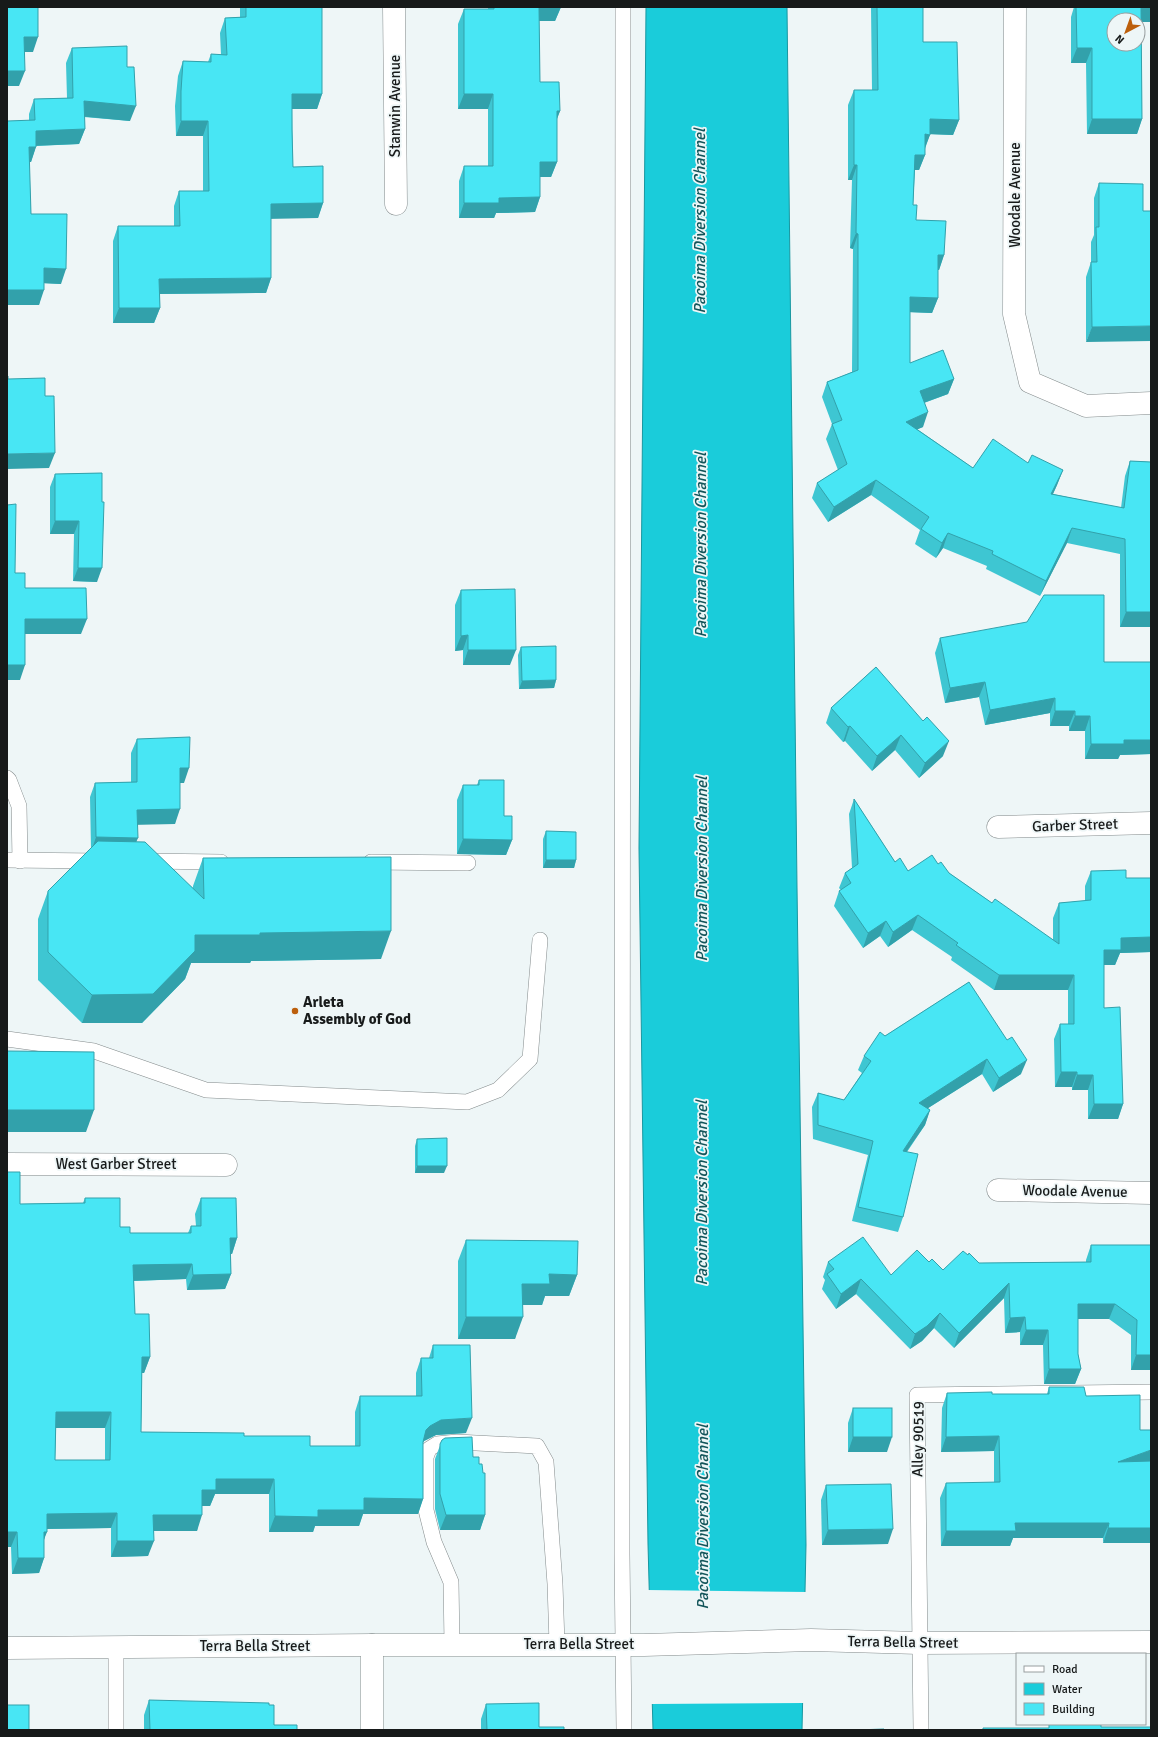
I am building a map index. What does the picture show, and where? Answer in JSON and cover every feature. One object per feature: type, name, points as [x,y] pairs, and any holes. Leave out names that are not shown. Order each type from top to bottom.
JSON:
[{"type":"street","name":"Stanwin Avenue","points":[[394,7],[396,204]]},
{"type":"street","name":"Woodale Avenue","points":[[1015,7],[1014,314],[1030,382],[1086,406],[1151,403]]},
{"type":"street","name":"Garber Street","points":[[998,827],[1151,823]]},
{"type":"street","name":"West Garber Street","points":[[7,1164],[226,1165]]},
{"type":"street","name":"Woodale Avenue","points":[[998,1190],[1151,1193]]},
{"type":"street","name":"Terra Bella Street","points":[[7,1648],[634,1644],[811,1640],[919,1643],[1151,1642]]},
{"type":"street","points":[[372,1645],[372,1730]]},
{"type":"lane","points":[[623,7],[622,1554],[634,1644],[624,1730]]},
{"type":"lane","points":[[7,778],[19,806],[14,860],[112,861]]},
{"type":"lane","points":[[128,861],[239,862]]},
{"type":"lane","points":[[358,862],[468,863]]},
{"type":"lane","points":[[7,1039],[94,1051],[206,1090],[467,1102],[498,1090],[530,1059],[540,940]]},
{"type":"lane","name":"Alley 90519","points":[[919,1643],[917,1395],[1151,1392]]},
{"type":"lane","points":[[452,1644],[451,1582],[434,1542],[426,1510],[426,1457],[429,1449],[436,1444],[457,1442],[537,1446],[546,1462],[555,1584],[557,1644]]},
{"type":"lane","points":[[919,1643],[920,1730]]},
{"type":"lane","points":[[116,1647],[116,1730]]},
{"type":"water","name":"Pacoima Diversion Channel","points":[[646,7],[787,7],[806,1545],[802,1730],[653,1730],[648,1544],[639,848]]},
{"type":"pier","points":[[647,1590],[807,1592],[804,1703],[650,1704]]},
{"type":"building","points":[[7,7],[38,7],[38,37],[24,37],[25,71],[7,71]]},
{"type":"building","points":[[246,7],[322,7],[322,94],[292,94],[292,130],[293,167],[323,166],[323,203],[271,204],[271,278],[159,279],[160,308],[119,308],[118,226],[180,226],[179,191],[209,191],[208,121],[181,121],[183,61],[211,62],[211,54],[227,55],[225,18],[246,17]]},
{"type":"building","points":[[494,7],[539,7],[540,82],[559,82],[560,111],[557,111],[557,162],[540,162],[540,197],[499,198],[499,203],[464,203],[464,166],[493,166],[493,94],[464,94],[464,9],[494,9]]},
{"type":"building","points":[[877,7],[923,7],[923,42],[957,42],[959,120],[930,119],[930,135],[925,134],[925,155],[915,155],[913,205],[917,205],[916,220],[946,221],[944,255],[938,255],[938,298],[910,297],[910,363],[943,350],[954,379],[920,391],[928,412],[906,422],[973,468],[993,439],[1028,463],[1032,455],[1063,470],[1051,494],[1124,508],[1130,461],[1151,462],[1151,612],[1126,612],[1125,539],[1072,528],[1046,581],[992,554],[993,551],[948,533],[942,543],[921,529],[929,517],[876,480],[834,507],[817,483],[847,464],[832,424],[842,420],[827,382],[858,370],[858,234],[856,233],[857,165],[854,165],[854,90],[878,90]]},
{"type":"building","points":[[1076,7],[1141,7],[1141,12],[1106,12],[1106,52],[1141,52],[1142,119],[1092,119],[1092,48],[1077,48]]},
{"type":"building","points":[[127,46],[127,67],[134,67],[136,106],[84,101],[85,129],[36,131],[36,147],[29,147],[31,214],[67,214],[66,269],[44,268],[44,290],[7,290],[7,121],[35,120],[34,99],[73,98],[72,48]]},
{"type":"building","points":[[1099,183],[1143,184],[1143,211],[1151,211],[1151,326],[1092,327],[1091,262],[1097,262],[1096,227],[1099,227]]},
{"type":"building","points":[[7,376],[8,379],[45,378],[45,396],[54,396],[55,453],[7,454]]},
{"type":"building","points":[[102,473],[102,502],[104,502],[102,568],[78,568],[79,521],[55,521],[55,474]]},
{"type":"building","points":[[16,504],[15,573],[25,573],[25,588],[86,588],[87,619],[25,619],[25,665],[7,665],[7,505]]},
{"type":"building","points":[[515,589],[516,650],[468,650],[468,635],[461,636],[461,590]]},
{"type":"building","points":[[1044,595],[1104,595],[1104,662],[1151,662],[1151,740],[1124,740],[1124,744],[1091,744],[1090,716],[1075,716],[1075,711],[1055,711],[1055,698],[990,710],[985,682],[950,688],[940,638],[1027,622]]},
{"type":"building","points":[[556,646],[556,680],[522,681],[521,647]]},
{"type":"building","points":[[876,667],[923,721],[927,717],[949,741],[925,763],[901,735],[877,756],[850,726],[848,727],[831,708]]},
{"type":"building","points":[[190,737],[189,768],[180,768],[180,809],[137,810],[138,838],[96,837],[95,783],[137,782],[137,739]]},
{"type":"building","points":[[479,780],[504,780],[504,816],[512,816],[512,840],[463,839],[463,785],[479,785]]},
{"type":"building","points":[[854,799],[895,862],[900,858],[908,871],[932,855],[938,864],[941,862],[949,873],[992,903],[995,899],[1059,944],[1059,903],[1091,900],[1091,871],[1126,870],[1126,878],[1151,878],[1151,937],[1121,938],[1121,950],[1104,950],[1104,1008],[1120,1007],[1123,1104],[1094,1104],[1093,1075],[1077,1075],[1077,1072],[1061,1072],[1060,1024],[1074,1024],[1074,975],[999,975],[956,945],[958,943],[918,915],[893,932],[886,921],[868,933],[839,891],[851,883],[845,873],[858,864]]},
{"type":"building","points":[[546,831],[576,832],[576,860],[546,860]]},
{"type":"building","points":[[98,841],[145,842],[204,899],[203,858],[391,857],[391,931],[260,933],[260,935],[195,935],[195,951],[153,994],[92,995],[48,952],[48,891]]},
{"type":"building","points":[[969,982],[1007,1040],[1012,1037],[1027,1060],[999,1078],[987,1059],[919,1103],[930,1110],[903,1151],[918,1154],[903,1217],[858,1207],[873,1141],[818,1125],[818,1093],[844,1100],[871,1061],[864,1056],[880,1032],[885,1036]]},
{"type":"building","points":[[7,1051],[94,1052],[94,1110],[7,1110]]},
{"type":"building","points":[[447,1138],[447,1166],[417,1166],[417,1139]]},
{"type":"building","points":[[7,1172],[20,1172],[20,1204],[85,1203],[85,1198],[120,1198],[120,1227],[130,1227],[130,1233],[191,1233],[191,1226],[201,1226],[201,1198],[236,1198],[237,1238],[230,1238],[231,1274],[193,1275],[192,1264],[133,1265],[135,1314],[149,1314],[150,1357],[142,1357],[141,1432],[244,1433],[244,1436],[310,1436],[310,1446],[360,1446],[360,1396],[422,1396],[421,1358],[433,1358],[433,1345],[470,1345],[472,1418],[441,1420],[426,1430],[423,1442],[423,1499],[364,1498],[364,1510],[318,1510],[318,1517],[275,1516],[274,1479],[216,1479],[216,1490],[202,1490],[202,1515],[153,1515],[154,1541],[117,1541],[117,1513],[47,1514],[47,1532],[44,1532],[44,1558],[18,1558],[17,1532],[7,1532]],"holes":[[[56,1412],[111,1412],[110,1460],[55,1460]]]},
{"type":"building","points":[[863,1237],[891,1275],[917,1250],[929,1262],[932,1259],[943,1270],[963,1251],[968,1255],[969,1253],[979,1263],[1091,1262],[1091,1245],[1151,1245],[1151,1355],[1136,1355],[1137,1320],[1115,1304],[1078,1304],[1078,1354],[1081,1369],[1049,1369],[1048,1330],[1026,1330],[1025,1317],[1010,1318],[1009,1283],[959,1333],[940,1313],[927,1326],[915,1334],[861,1279],[841,1294],[827,1274],[834,1269],[828,1262]]},
{"type":"building","points":[[466,1240],[578,1241],[577,1275],[549,1274],[550,1284],[522,1284],[523,1317],[466,1317]]},
{"type":"building","points":[[1049,1387],[1084,1387],[1086,1396],[1140,1395],[1140,1430],[1151,1430],[1151,1450],[1118,1462],[1151,1461],[1151,1528],[1108,1528],[1109,1523],[1015,1523],[1016,1531],[946,1531],[946,1483],[1000,1482],[999,1436],[946,1437],[947,1393],[992,1392],[992,1394],[1049,1394]]},
{"type":"building","points":[[853,1408],[892,1408],[892,1437],[853,1437]]},
{"type":"building","points":[[472,1437],[473,1457],[479,1457],[479,1464],[482,1464],[483,1473],[485,1473],[485,1515],[446,1515],[440,1494],[440,1444],[445,1438]]},
{"type":"building","points":[[891,1484],[893,1529],[828,1530],[826,1485]]},
{"type":"building","points":[[149,1700],[269,1703],[269,1705],[274,1705],[274,1725],[297,1725],[297,1730],[150,1730]]},
{"type":"building","points":[[539,1703],[539,1727],[564,1727],[564,1730],[487,1730],[486,1704]]},
{"type":"building","points":[[7,1705],[29,1705],[29,1730],[7,1730]]},
{"type":"building","points":[[1049,1725],[1101,1725],[1101,1727],[1151,1727],[1151,1730],[983,1730],[983,1728],[1049,1728]]},
{"type":"building","points":[[884,1729],[884,1730],[856,1730]]},
{"type":"place","name":"Arleta Assembly of God","points":[[295,1011]]}]
